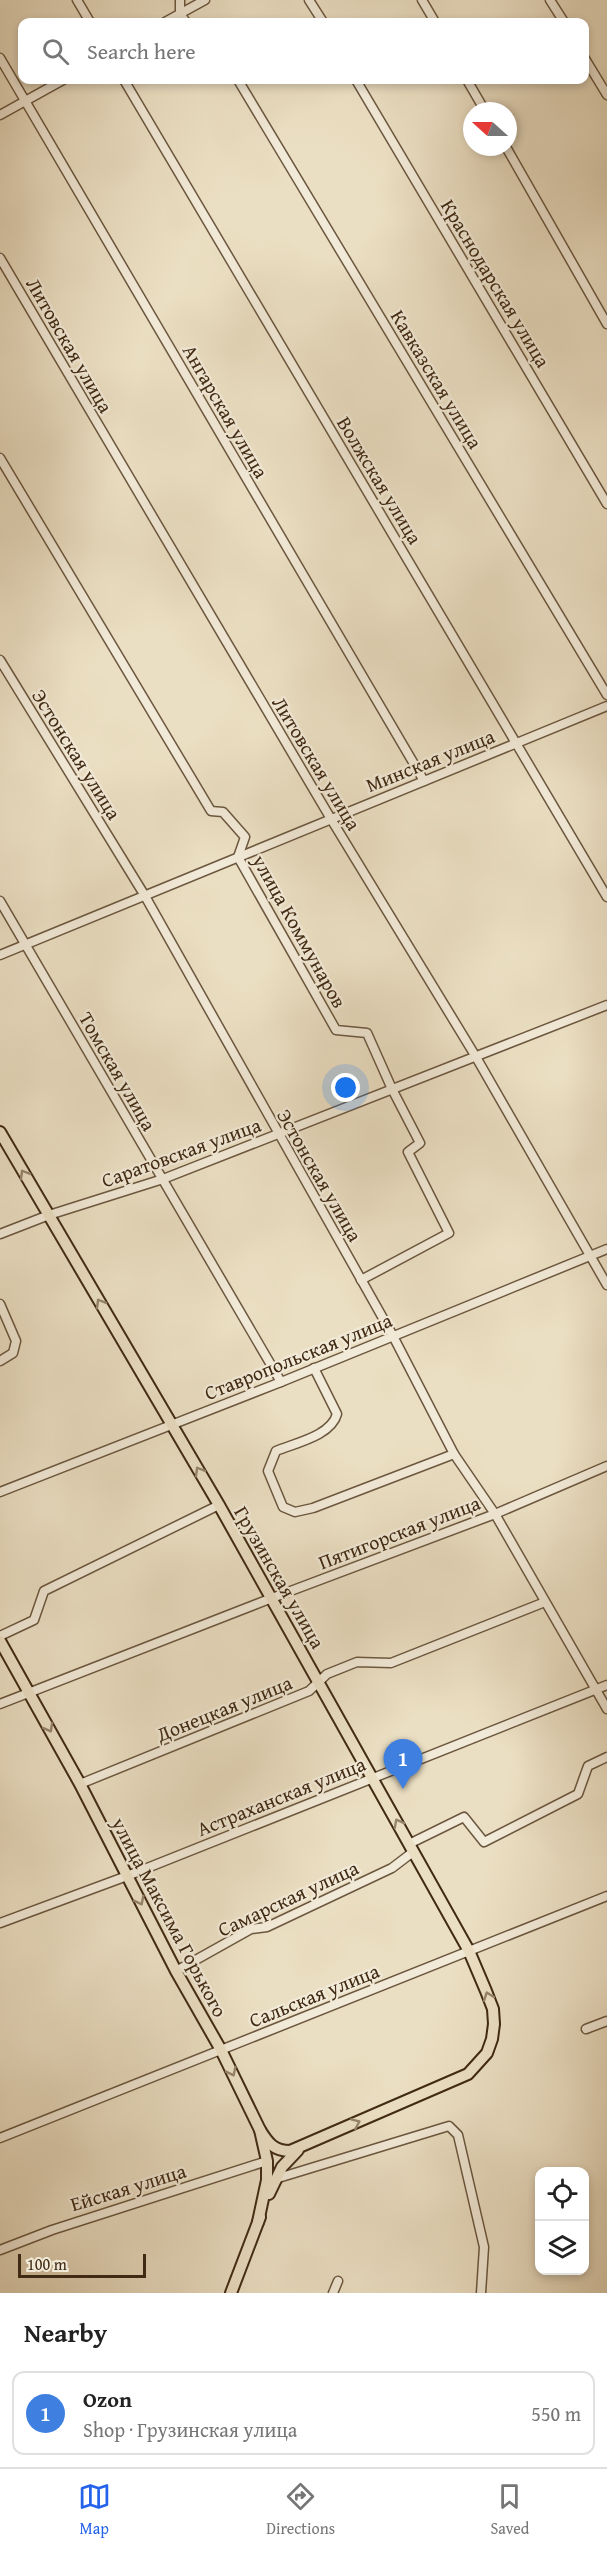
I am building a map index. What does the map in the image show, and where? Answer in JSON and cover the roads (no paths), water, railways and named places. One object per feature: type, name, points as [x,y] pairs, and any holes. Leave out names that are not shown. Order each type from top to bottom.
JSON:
[{"type":"main road","name":"Грузинская улица","points":[[0,1132],[272,1598],[469,1951],[493,2009],[492,2039],[488,2053],[468,2074],[303,2146]]},
{"type":"main road","name":"улица Максима Горького","points":[[0,1641],[80,1784],[176,1971],[221,2050],[260,2130],[267,2161],[267,2180],[258,2222]]},
{"type":"main road","points":[[260,2130],[266,2141],[281,2151],[290,2151],[303,2146]]},
{"type":"main road","points":[[231,2293],[275,2180],[282,2167],[303,2146]]},
{"type":"street","points":[[77,0],[88,18]]},
{"type":"street","points":[[180,0],[180,14],[183,18]]},
{"type":"street","points":[[172,18],[205,0]]},
{"type":"street","points":[[309,0],[320,18]]},
{"type":"street","points":[[422,0],[433,18]]},
{"type":"street","points":[[550,0],[561,18]]},
{"type":"street","name":"Ангарская улица","points":[[0,58],[424,781]]},
{"type":"street","points":[[589,64],[607,95]]},
{"type":"street","points":[[0,115],[56,84]]},
{"type":"street","name":"Волжская улица","points":[[126,84],[607,897]]},
{"type":"street","name":"Кавказская улица","points":[[240,84],[607,695]]},
{"type":"street","name":"Краснодарская улица","points":[[358,84],[607,504]]},
{"type":"street","points":[[469,84],[480,102]]},
{"type":"street","points":[[511,156],[607,324]]},
{"type":"street","name":"Литовская улица","points":[[0,258],[330,819],[476,1057],[607,1285]]},
{"type":"street","name":"улица Коммунаров","points":[[0,458],[211,811],[223,812],[245,837],[238,857],[336,1030],[367,1033],[420,1143],[408,1152],[449,1233],[361,1280]]},
{"type":"street","name":"Эстонская улица","points":[[0,660],[145,896],[393,1336],[454,1454],[495,1514],[607,1709]]},
{"type":"street","name":"Минская улица","points":[[0,955],[607,706]]},
{"type":"street","name":"Томская улица","points":[[0,901],[280,1382]]},
{"type":"street","name":"Саратовская улица","points":[[0,1234],[49,1215],[163,1179],[607,1005]]},
{"type":"street","name":"Ставропольская улица","points":[[0,1492],[280,1382],[607,1248]]},
{"type":"street","points":[[0,1304],[16,1341],[13,1353],[0,1361]]},
{"type":"street","points":[[314,1368],[337,1414],[335,1422],[325,1430],[276,1451],[268,1471],[283,1507],[295,1512],[313,1508],[454,1454]]},
{"type":"street","name":"Пятигорская улица","points":[[0,1704],[495,1514],[607,1466]]},
{"type":"street","points":[[0,1636],[34,1620],[44,1591],[219,1505]]},
{"type":"street","name":"Донецкая улица","points":[[80,1784],[309,1691],[327,1674],[357,1662],[391,1663],[544,1602]]},
{"type":"street","name":"Астраханская улица","points":[[0,1923],[127,1876],[372,1776],[607,1685]]},
{"type":"street","name":"Самарская улица","points":[[176,1971],[251,1929],[267,1927],[392,1868],[411,1848],[464,1817],[484,1842],[578,1794],[588,1766],[607,1757]]},
{"type":"street","name":"Сальская улица","points":[[0,2138],[607,1896]]},
{"type":"street","points":[[586,2029],[607,2021]]},
{"type":"street","points":[[275,2180],[449,2126],[458,2134],[483,2247],[481,2293]]},
{"type":"street","name":"Ейская улица","points":[[0,2250],[52,2230],[267,2161]]},
{"type":"street","points":[[333,2293],[338,2281]]},
{"type":"place","name":"Ozon","points":[[403,1789]]}]
